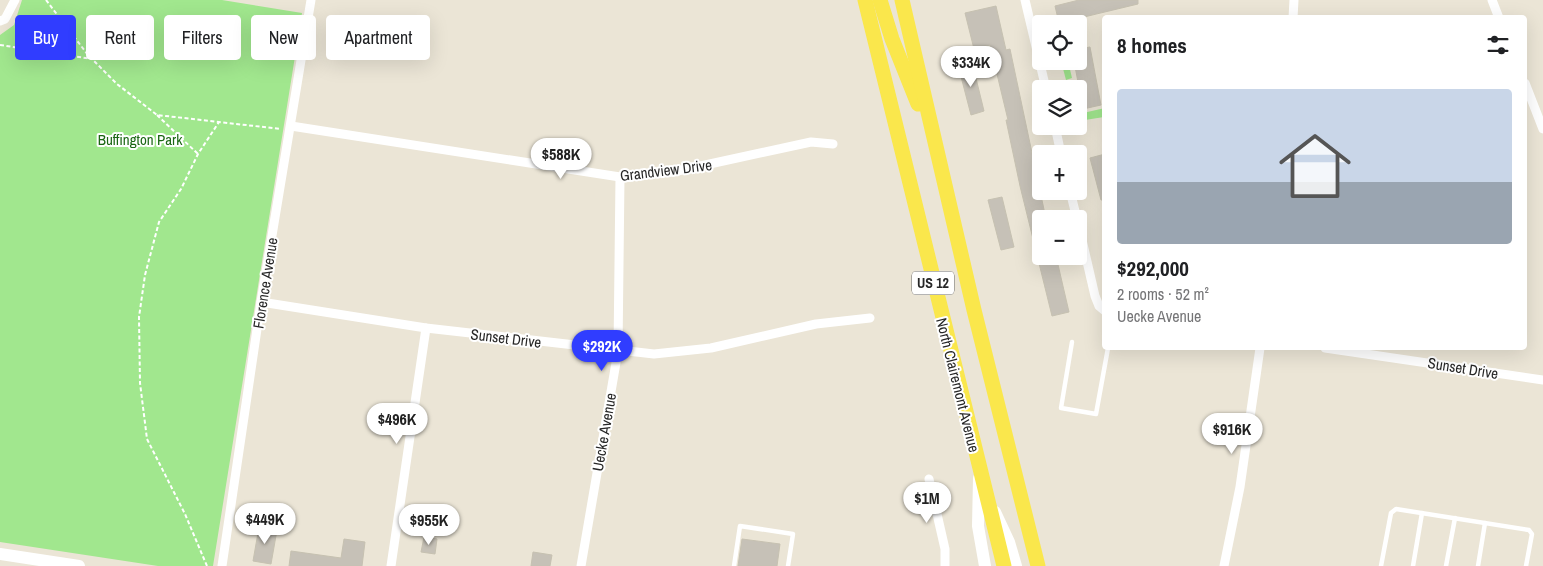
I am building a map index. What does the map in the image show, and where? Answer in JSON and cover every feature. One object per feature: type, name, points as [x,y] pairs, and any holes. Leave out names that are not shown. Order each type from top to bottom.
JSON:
[{"type":"main road","name":"North Clairemont Avenue","points":[[865,0],[1004,566]]},
{"type":"main road","points":[[880,0],[906,75],[933,140]]},
{"type":"main road","name":"US 12","points":[[902,0],[933,140],[1038,566]]},
{"type":"main road","points":[[979,468],[978,526],[985,566]]},
{"type":"main road","points":[[984,490],[1009,542],[1016,566]]},
{"type":"main road","points":[[0,554],[79,566]]},
{"type":"street","points":[[0,21],[5,19],[15,0]]},
{"type":"street","name":"Florence Avenue","points":[[222,566],[261,302],[311,0]]},
{"type":"street","points":[[1025,0],[1044,80]]},
{"type":"street","points":[[1293,15],[1294,0]]},
{"type":"street","points":[[1492,0],[1498,15]]},
{"type":"street","points":[[1529,102],[1543,129]]},
{"type":"street","name":"Grandview Drive","points":[[291,128],[620,177],[690,169],[811,142],[833,144]]},
{"type":"street","name":"Uecke Avenue","points":[[581,566],[618,351],[620,177]]},
{"type":"street","points":[[1087,262],[1095,296],[1102,308]]},
{"type":"street","name":"Sunset Drive","points":[[261,302],[426,328],[654,354],[711,348],[816,324],[870,318]]},
{"type":"street","points":[[391,566],[426,328]]},
{"type":"street","points":[[1224,566],[1240,487],[1260,350]]},
{"type":"street","name":"Sunset Drive","points":[[1338,350],[1543,380]]},
{"type":"street","points":[[929,479],[945,548],[945,566]]},
{"type":"lane","points":[[1072,342],[1061,408],[1096,414],[1108,350]]},
{"type":"lane","points":[[1381,566],[1393,509],[1532,532],[1526,566]]},
{"type":"lane","points":[[1413,566],[1422,513]]},
{"type":"lane","points":[[1446,566],[1455,518]]},
{"type":"lane","points":[[1478,566],[1486,523]]},
{"type":"lane","points":[[734,566],[740,526],[793,534],[788,566]]},
{"type":"path","points":[[46,0],[86,51]]},
{"type":"path","points":[[0,45],[86,58]]},
{"type":"path","points":[[93,60],[143,106],[157,115],[198,154]]},
{"type":"path","points":[[157,115],[291,128]]},
{"type":"path","points":[[207,566],[204,555],[147,439],[140,383],[139,326],[145,275],[159,222],[181,189],[198,154],[219,122]]},
{"type":"green space","name":"Buffington Park","points":[[22,0],[222,0],[302,13],[302,15],[251,15],[251,60],[294,60],[213,566],[158,566],[0,542],[0,35],[14,25],[15,22],[15,60],[76,60],[76,15],[17,15]]},
{"type":"green space","points":[[1063,70],[1070,70],[1072,78],[1066,80]]},
{"type":"green space","points":[[1102,109],[1102,117],[1087,120],[1087,112]]},
{"type":"building","points":[[1079,0],[1138,0],[1138,4],[1087,16],[1057,15],[1055,6]]},
{"type":"building","points":[[996,6],[1006,50],[1010,49],[1032,153],[1032,200],[1042,200],[1044,210],[1032,210],[1032,235],[990,45],[974,49],[965,13]]},
{"type":"building","points":[[1090,47],[1101,105],[1087,108],[1087,80],[1078,80],[1076,70],[1087,70],[1087,48]]},
{"type":"building","points":[[972,62],[984,111],[971,115],[958,65]]},
{"type":"building","points":[[1102,155],[1102,200],[1101,200],[1090,158]]},
{"type":"building","points":[[1002,197],[1014,247],[1001,250],[988,200]]},
{"type":"building","points":[[1039,265],[1058,265],[1069,312],[1052,316]]},
{"type":"building","points":[[259,527],[277,530],[271,564],[253,561]]},
{"type":"building","points":[[424,537],[437,539],[435,554],[421,552]]},
{"type":"building","points":[[344,539],[365,542],[362,566],[289,566],[291,551],[341,558]]},
{"type":"building","points":[[742,539],[780,544],[777,566],[738,566]]},
{"type":"building","points":[[533,552],[552,555],[550,566],[531,566]]}]
